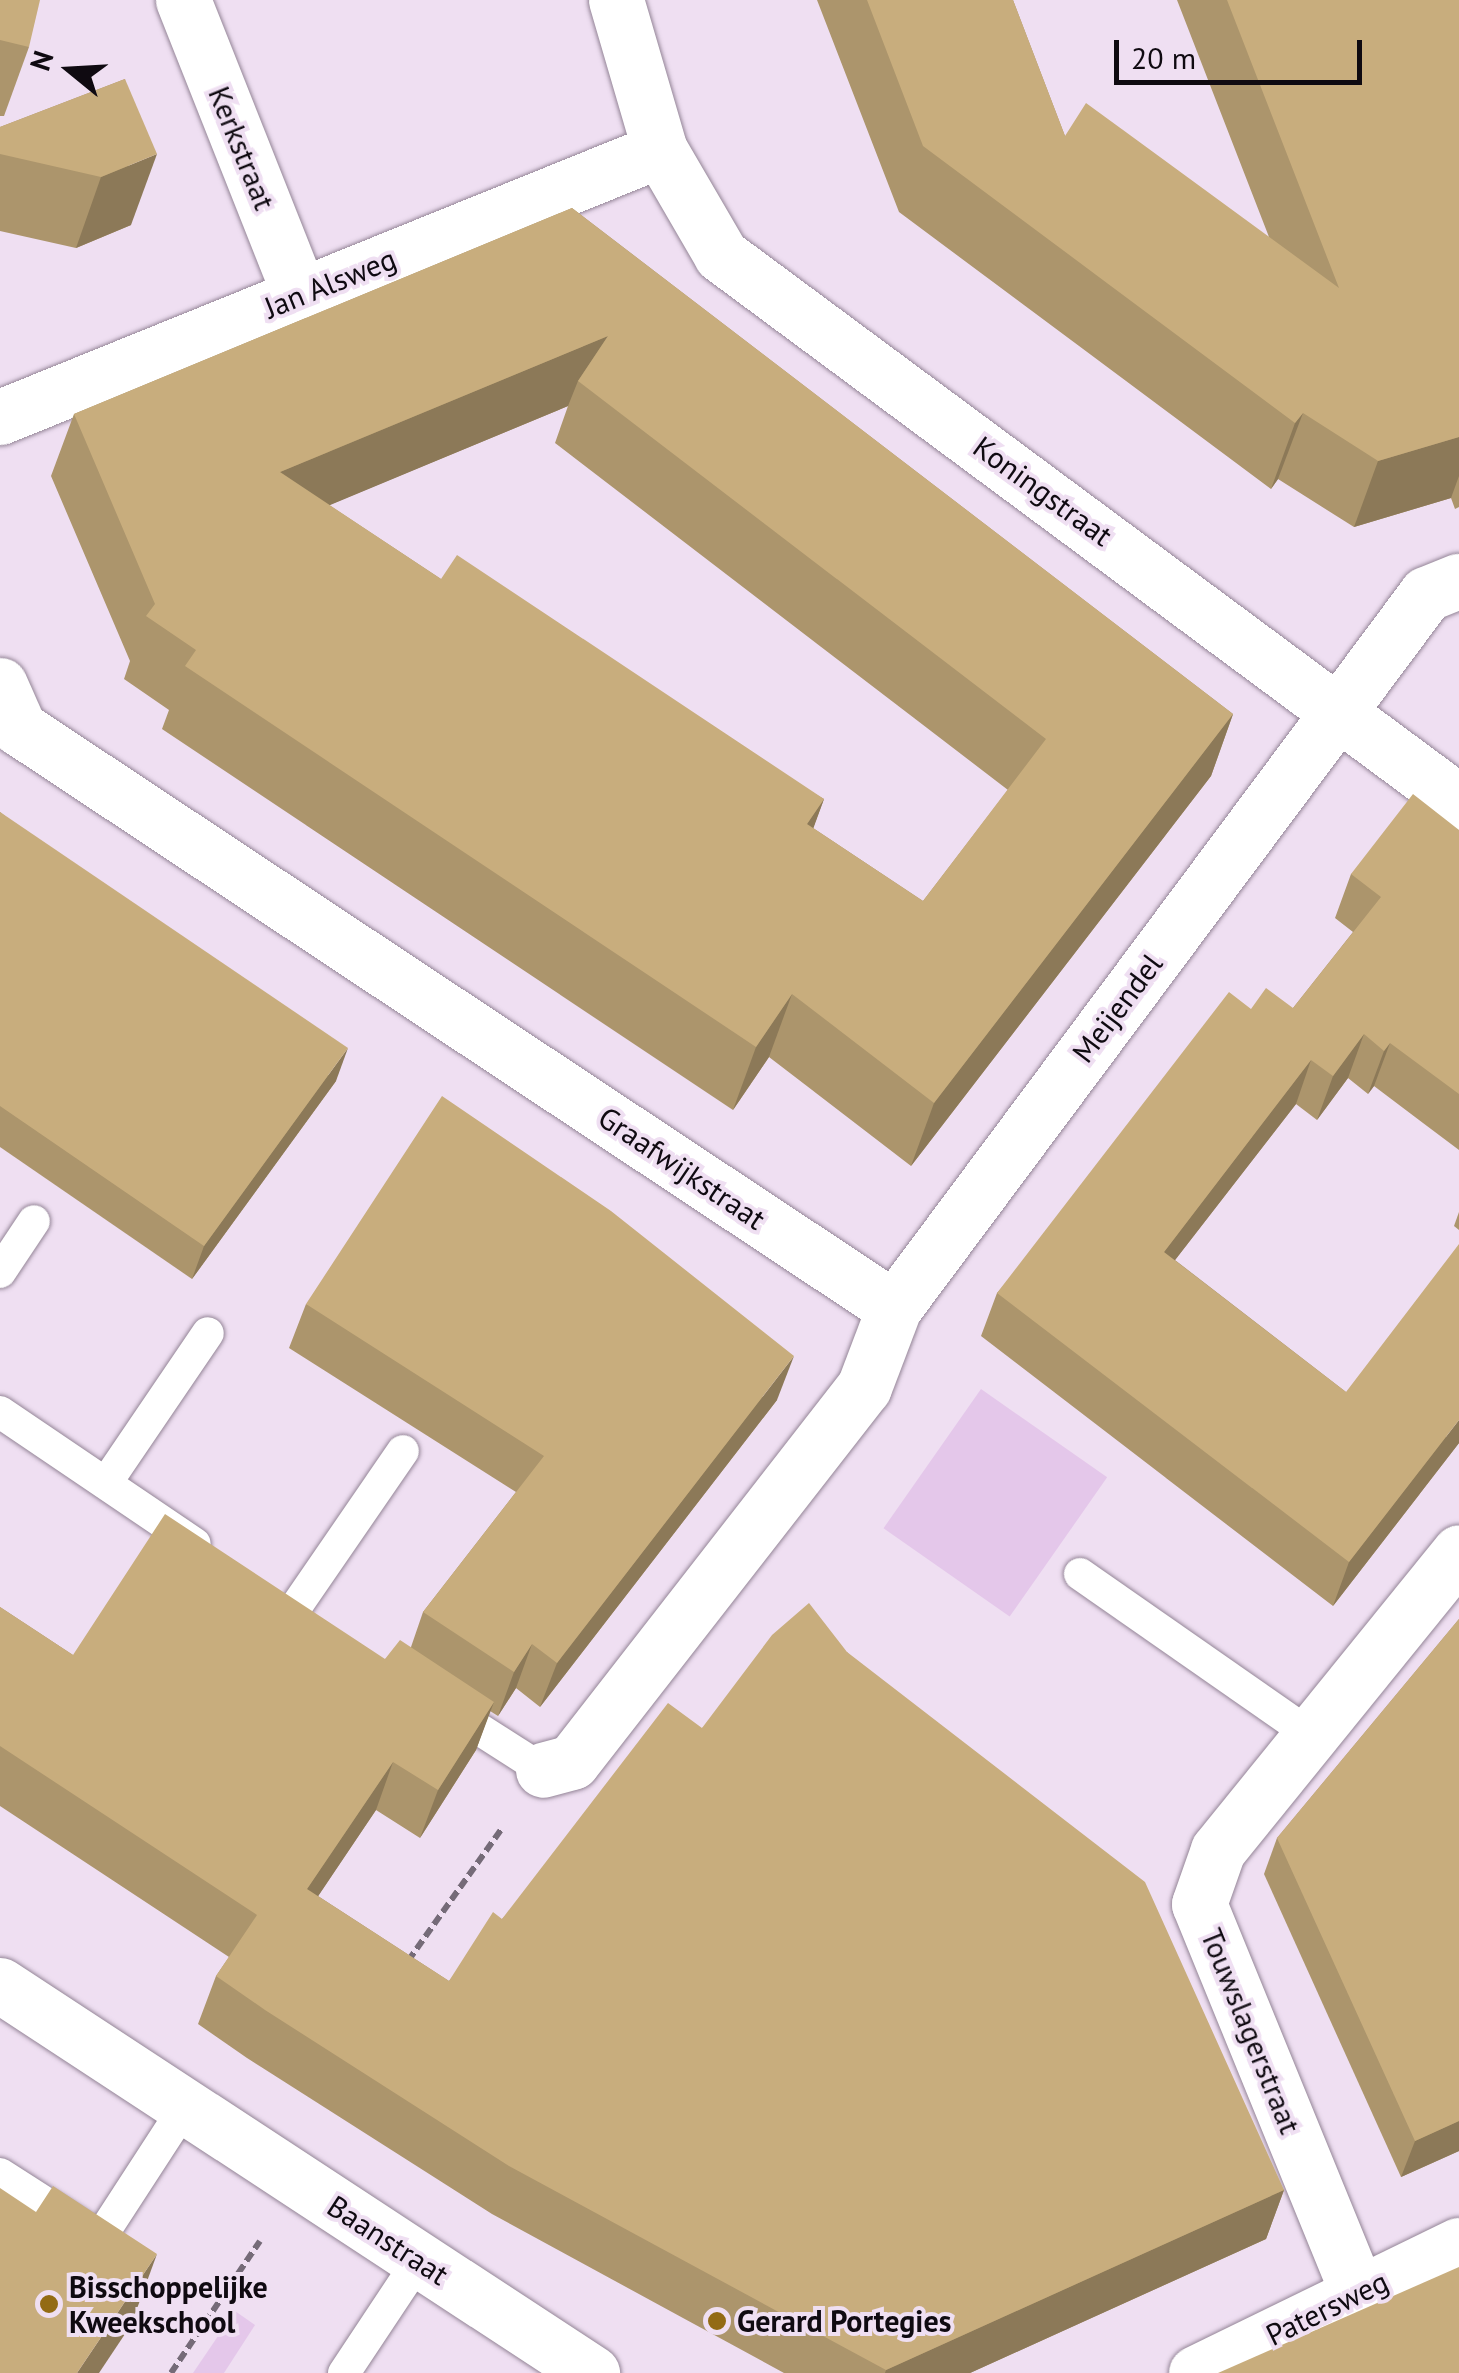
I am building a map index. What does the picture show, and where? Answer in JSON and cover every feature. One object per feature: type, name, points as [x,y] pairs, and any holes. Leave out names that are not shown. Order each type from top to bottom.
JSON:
[{"type":"street","name":"Kerkstraat","points":[[183,0],[300,296]]},
{"type":"street","name":"Koningstraat","points":[[616,0],[660,150],[721,255],[1340,708],[1459,802]]},
{"type":"street","name":"Jan Alsweg","points":[[0,417],[660,150]]},
{"type":"street","name":"Meijendel","points":[[894,1308],[1426,594],[1459,581]]},
{"type":"street","name":"Graafwijkstraat","points":[[0,685],[20,728],[894,1308]]},
{"type":"street","points":[[543,1770],[572,1762],[864,1387],[894,1308]]},
{"type":"street","name":"Touwslagerstraat","points":[[1357,2291],[1199,1904],[1218,1850],[1308,1733],[1459,1552]]},
{"type":"street","name":"Baanstraat","points":[[0,1985],[592,2373]]},
{"type":"street","name":"Patersweg","points":[[1196,2373],[1357,2291],[1459,2245]]},
{"type":"lane","points":[[0,1272],[34,1221]]},
{"type":"lane","points":[[106,1484],[208,1334]]},
{"type":"lane","points":[[0,1412],[231,1569]]},
{"type":"lane","points":[[294,1611],[403,1451]]},
{"type":"lane","points":[[1080,1574],[1308,1733]]},
{"type":"lane","points":[[262,1590],[327,1632]]},
{"type":"lane","points":[[410,1685],[543,1770]]},
{"type":"lane","points":[[0,2174],[100,2238],[187,2104]]},
{"type":"lane","points":[[344,2373],[418,2260]]},
{"type":"path","points":[[406,1965],[543,1770]]},
{"type":"path","points":[[171,2373],[267,2230],[244,2208],[268,2160]]},
{"type":"shaded area","points":[[981,1389],[1107,1477],[1010,1617],[883,1528]]},
{"type":"shaded area","points":[[235,2311],[255,2325],[224,2373],[193,2373]]},
{"type":"building","points":[[0,0],[40,0],[29,47],[0,40]]},
{"type":"building","points":[[867,0],[1013,0],[1065,136],[1086,103],[1339,288],[1227,0],[1459,0],[1459,437],[1378,461],[1303,413],[1295,423],[923,146]]},
{"type":"building","points":[[125,79],[157,154],[101,177],[0,154],[0,127]]},
{"type":"building","points":[[572,208],[1233,714],[934,1103],[792,994],[756,1047],[185,666],[196,650],[146,616],[155,604],[74,414]],"holes":[[[608,336],[578,381],[1046,739],[923,901],[807,824],[824,799],[457,555],[441,579],[280,472]]]},
{"type":"building","points":[[1413,794],[1459,830],[1459,1094],[1390,1043],[1384,1051],[1364,1034],[1333,1076],[1311,1060],[1164,1252],[1346,1392],[1459,1244],[1459,1420],[1349,1562],[997,1293],[1229,992],[1251,1009],[1266,988],[1293,1008],[1381,897],[1351,874]]},
{"type":"building","points":[[0,812],[348,1048],[204,1246],[0,1106]]},
{"type":"building","points":[[442,1096],[611,1211],[794,1356],[557,1663],[532,1644],[514,1672],[423,1612],[544,1456],[306,1304]]},
{"type":"building","points":[[165,1514],[385,1659],[400,1640],[494,1702],[438,1790],[393,1762],[307,1889],[449,1981],[493,1912],[502,1919],[668,1703],[702,1728],[772,1635],[809,1603],[847,1652],[1145,1882],[1284,2190],[886,2370],[509,2166],[216,1976],[257,1915],[0,1746],[0,1607],[73,1655]]},
{"type":"building","points":[[1459,1619],[1459,2121],[1415,2141],[1277,1838]]},
{"type":"building","points":[[53,2186],[157,2254],[77,2373],[0,2373],[0,2188],[36,2212]]},
{"type":"building","points":[[1459,2267],[1459,2373],[1218,2373]]},
{"type":"place","name":"Bisschoppelijke Kweekschool","points":[[49,2304]]},
{"type":"place","name":"Gerard Portegies","points":[[717,2321]]}]
